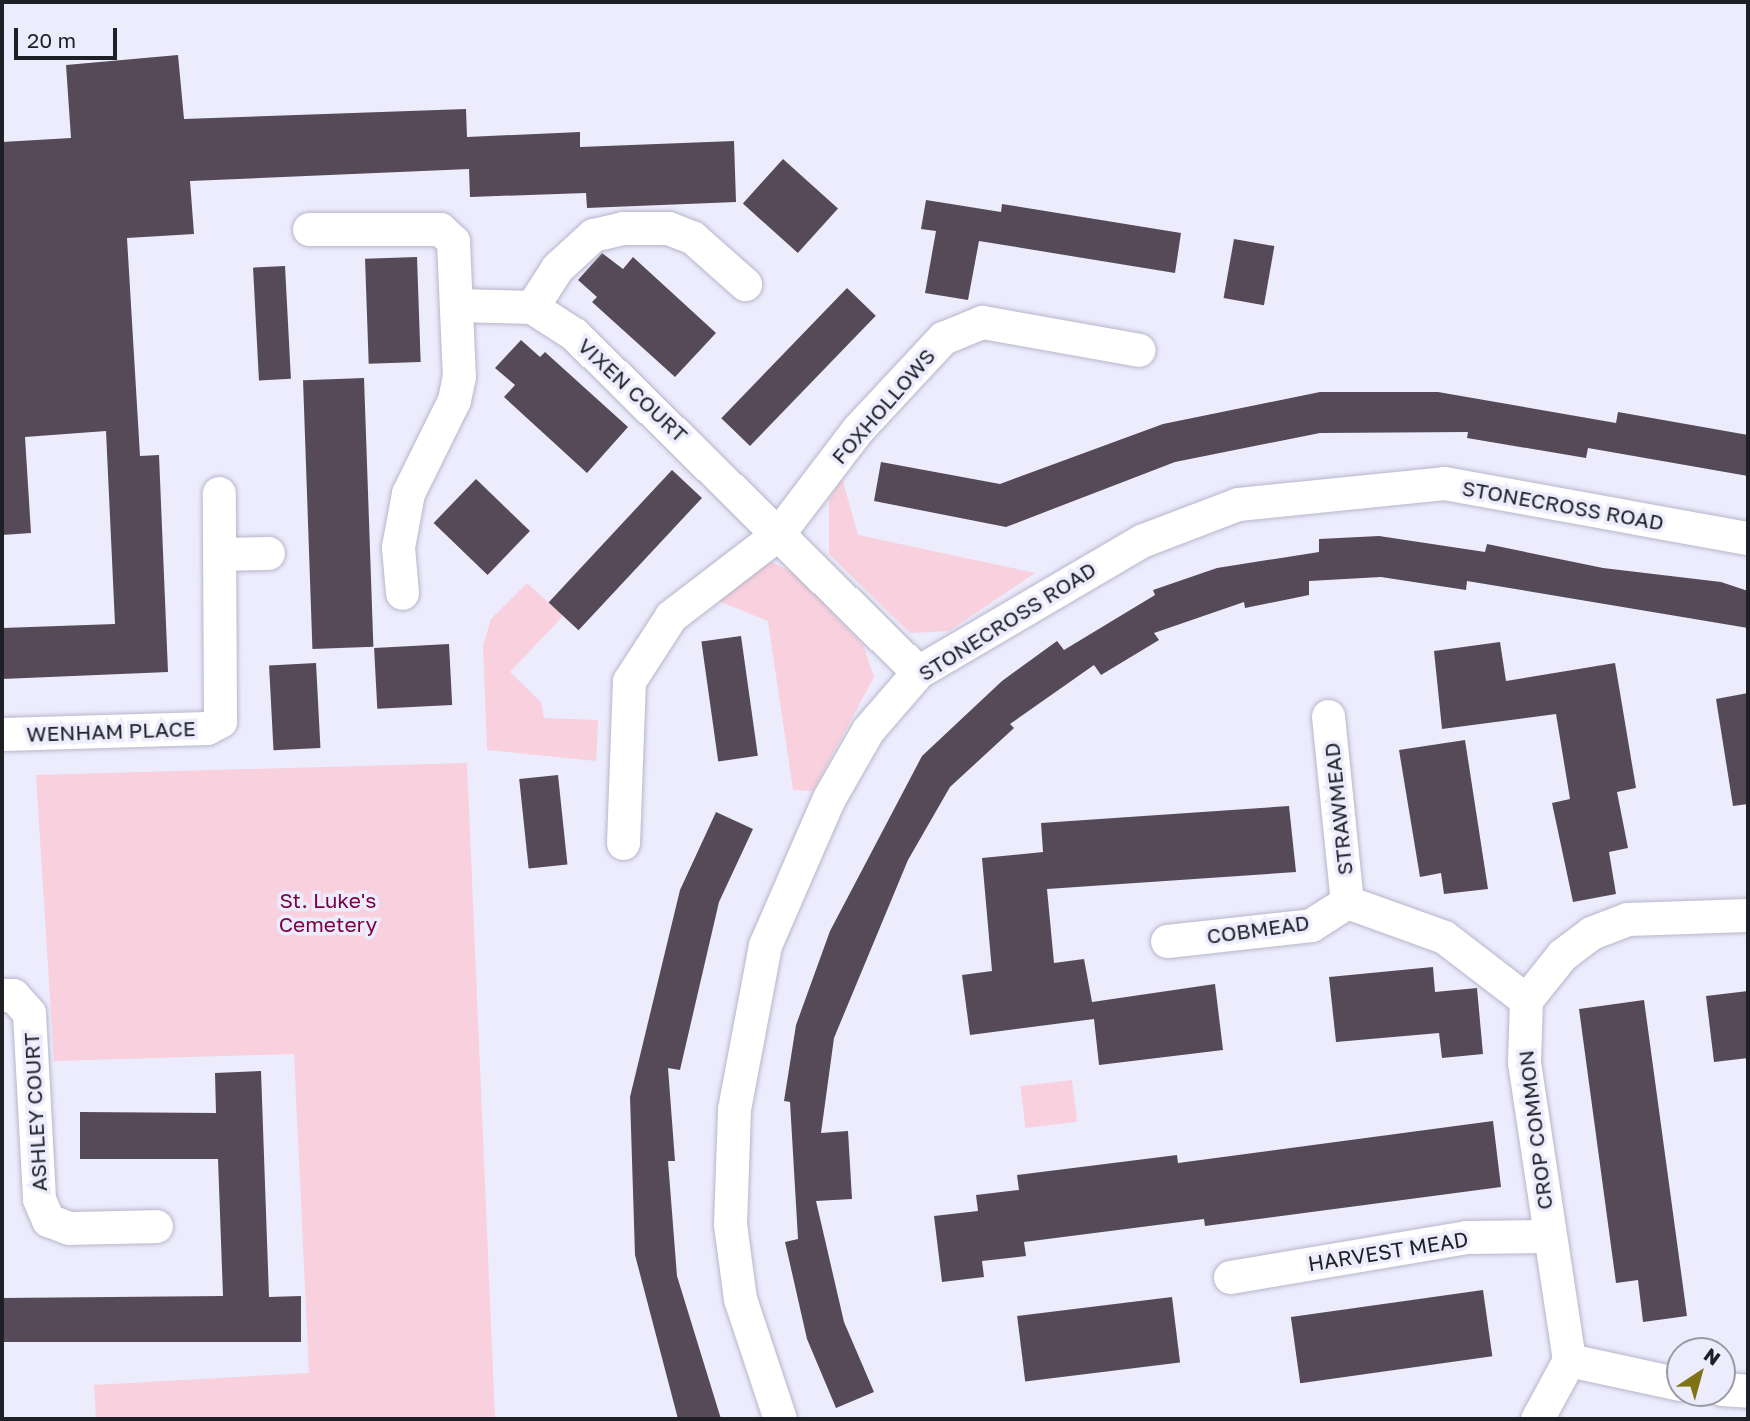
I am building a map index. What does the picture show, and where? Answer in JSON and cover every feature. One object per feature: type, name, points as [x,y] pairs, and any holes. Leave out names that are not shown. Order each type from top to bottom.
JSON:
[{"type":"street","points":[[458,304],[532,307],[557,268],[593,235],[623,228],[668,228],[692,237],[746,284]]},
{"type":"street","points":[[309,229],[440,229],[453,242],[458,304],[454,400],[408,493],[398,547],[402,593]]},
{"type":"street","name":"VIXEN COURT","points":[[532,307],[574,334],[778,534]]},
{"type":"street","name":"FOXHOLLOWS","points":[[623,843],[629,681],[671,616],[778,534],[858,429],[943,338],[982,322],[1139,350]]},
{"type":"street","name":"STONECROSS ROAD","points":[[780,1419],[740,1299],[732,1237],[737,1096],[765,945],[829,798],[868,730],[918,672],[1141,541],[1238,504],[1444,483],[1748,538]]},
{"type":"street","name":"WENHAM PLACE","points":[[2,734],[207,728],[220,721],[223,554],[219,493]]},
{"type":"street","points":[[778,534],[918,672]]},
{"type":"street","points":[[223,554],[268,553]]},
{"type":"street","name":"STRAWMEAD","points":[[1328,716],[1347,902]]},
{"type":"street","points":[[1347,902],[1444,937],[1526,1000],[1562,955],[1627,919],[1748,915]]},
{"type":"street","name":"COBMEAD","points":[[1167,941],[1311,925],[1347,902]]},
{"type":"street","name":"ASHLEY COURT","points":[[2,995],[13,995],[29,1013],[39,1199],[48,1220],[69,1228],[156,1226]]},
{"type":"street","name":"CROP COMMON","points":[[1526,1000],[1524,1062],[1547,1237],[1569,1360]]},
{"type":"street","name":"HARVEST MEAD","points":[[1230,1276],[1467,1237],[1547,1237]]},
{"type":"street","points":[[1537,1419],[1569,1360],[1666,1381]]},
{"type":"green space","points":[[842,478],[858,535],[1035,573],[949,631],[910,633],[829,554],[829,500]]},
{"type":"green space","points":[[771,562],[795,573],[863,645],[874,677],[813,791],[793,790],[768,621],[716,600]]},
{"type":"green space","points":[[527,583],[563,616],[510,672],[541,702],[544,718],[598,720],[596,761],[487,750],[483,646],[491,619]]},
{"type":"green space","name":"St. Luke's Cemetery","points":[[467,763],[495,1419],[96,1419],[94,1385],[309,1373],[294,1054],[54,1061],[36,775]]},
{"type":"green space","points":[[1072,1080],[1077,1122],[1026,1128],[1020,1086]]},
{"type":"building","points":[[178,55],[184,119],[466,109],[467,137],[580,132],[580,147],[734,141],[736,202],[587,208],[586,193],[470,197],[469,169],[190,181],[194,234],[127,238],[140,456],[159,455],[168,672],[2,679],[2,628],[115,624],[106,431],[25,437],[31,533],[2,535],[2,142],[71,138],[66,65]]},
{"type":"building","points":[[783,159],[838,209],[798,253],[743,204]]},
{"type":"building","points":[[926,200],[1001,212],[1002,204],[1181,233],[1175,273],[979,241],[968,300],[925,293],[936,231],[921,229]]},
{"type":"building","points":[[1234,239],[1274,246],[1264,305],[1224,298]]},
{"type":"building","points":[[602,253],[623,269],[633,257],[716,333],[675,377],[592,302],[597,297],[578,280]]},
{"type":"building","points":[[417,257],[421,362],[369,364],[365,259]]},
{"type":"building","points":[[285,266],[291,379],[259,381],[253,268]]},
{"type":"building","points":[[847,288],[876,316],[750,446],[721,418]]},
{"type":"building","points":[[521,340],[540,357],[545,352],[628,427],[587,473],[504,397],[515,385],[495,368]]},
{"type":"building","points":[[364,378],[373,647],[312,649],[303,380]]},
{"type":"building","points":[[1320,392],[1438,392],[1616,423],[1618,412],[1748,435],[1748,476],[1588,448],[1586,458],[1467,438],[1468,432],[1320,433],[1175,462],[1006,527],[874,501],[881,462],[1000,484],[1163,424]]},
{"type":"building","points":[[672,470],[702,498],[579,630],[549,602]]},
{"type":"building","points":[[476,479],[530,531],[488,575],[434,523]]},
{"type":"building","points":[[1379,536],[1485,552],[1487,544],[1603,568],[1721,582],[1748,591],[1748,628],[1467,581],[1466,590],[1381,577],[1309,581],[1309,595],[1245,608],[1244,602],[1154,633],[1159,640],[1101,675],[1094,665],[1010,724],[1014,728],[950,787],[908,860],[834,1038],[821,1133],[848,1131],[852,1199],[816,1201],[844,1322],[874,1392],[836,1408],[807,1339],[785,1242],[798,1239],[790,1102],[784,1101],[796,1025],[830,931],[922,756],[1002,681],[1057,641],[1064,650],[1155,595],[1153,590],[1217,568],[1319,552],[1319,539]]},
{"type":"building","points":[[741,636],[758,756],[718,761],[701,642]]},
{"type":"building","points":[[1500,642],[1506,681],[1615,663],[1636,788],[1617,792],[1628,848],[1609,852],[1616,894],[1573,902],[1552,803],[1570,799],[1556,714],[1442,729],[1434,651]]},
{"type":"building","points":[[449,644],[452,705],[377,709],[374,648]]},
{"type":"building","points":[[316,663],[320,748],[274,750],[269,665]]},
{"type":"building","points":[[1748,693],[1748,804],[1733,806],[1716,699]]},
{"type":"building","points":[[1465,740],[1488,889],[1444,894],[1441,873],[1420,877],[1399,750]]},
{"type":"building","points":[[558,775],[567,865],[529,869],[519,779]]},
{"type":"building","points":[[1289,806],[1296,872],[1047,889],[1054,963],[1084,959],[1092,1002],[1215,984],[1223,1050],[1099,1065],[1094,1019],[970,1035],[962,975],[992,971],[982,858],[1043,852],[1041,823]]},
{"type":"building","points":[[716,812],[753,829],[719,902],[680,1070],[668,1068],[675,1161],[668,1161],[677,1276],[721,1419],[678,1419],[635,1255],[630,1097],[680,890]]},
{"type":"building","points":[[1433,967],[1435,992],[1477,988],[1483,1054],[1442,1058],[1439,1033],[1336,1042],[1329,977]]},
{"type":"building","points":[[1748,991],[1748,1058],[1714,1062],[1706,996]]},
{"type":"building","points":[[1644,1000],[1687,1316],[1643,1322],[1638,1280],[1616,1283],[1579,1009]]},
{"type":"building","points":[[261,1071],[269,1297],[301,1296],[301,1342],[2,1342],[2,1298],[223,1296],[218,1159],[80,1159],[80,1112],[216,1113],[215,1073]]},
{"type":"building","points":[[1493,1121],[1501,1187],[1205,1226],[1204,1219],[1024,1242],[1026,1256],[982,1261],[984,1277],[942,1282],[934,1216],[978,1211],[976,1195],[1019,1190],[1017,1175],[1177,1155],[1178,1163]]},
{"type":"building","points":[[1483,1290],[1492,1356],[1300,1383],[1291,1317]]},
{"type":"building","points":[[1172,1297],[1180,1363],[1025,1382],[1017,1316]]}]
